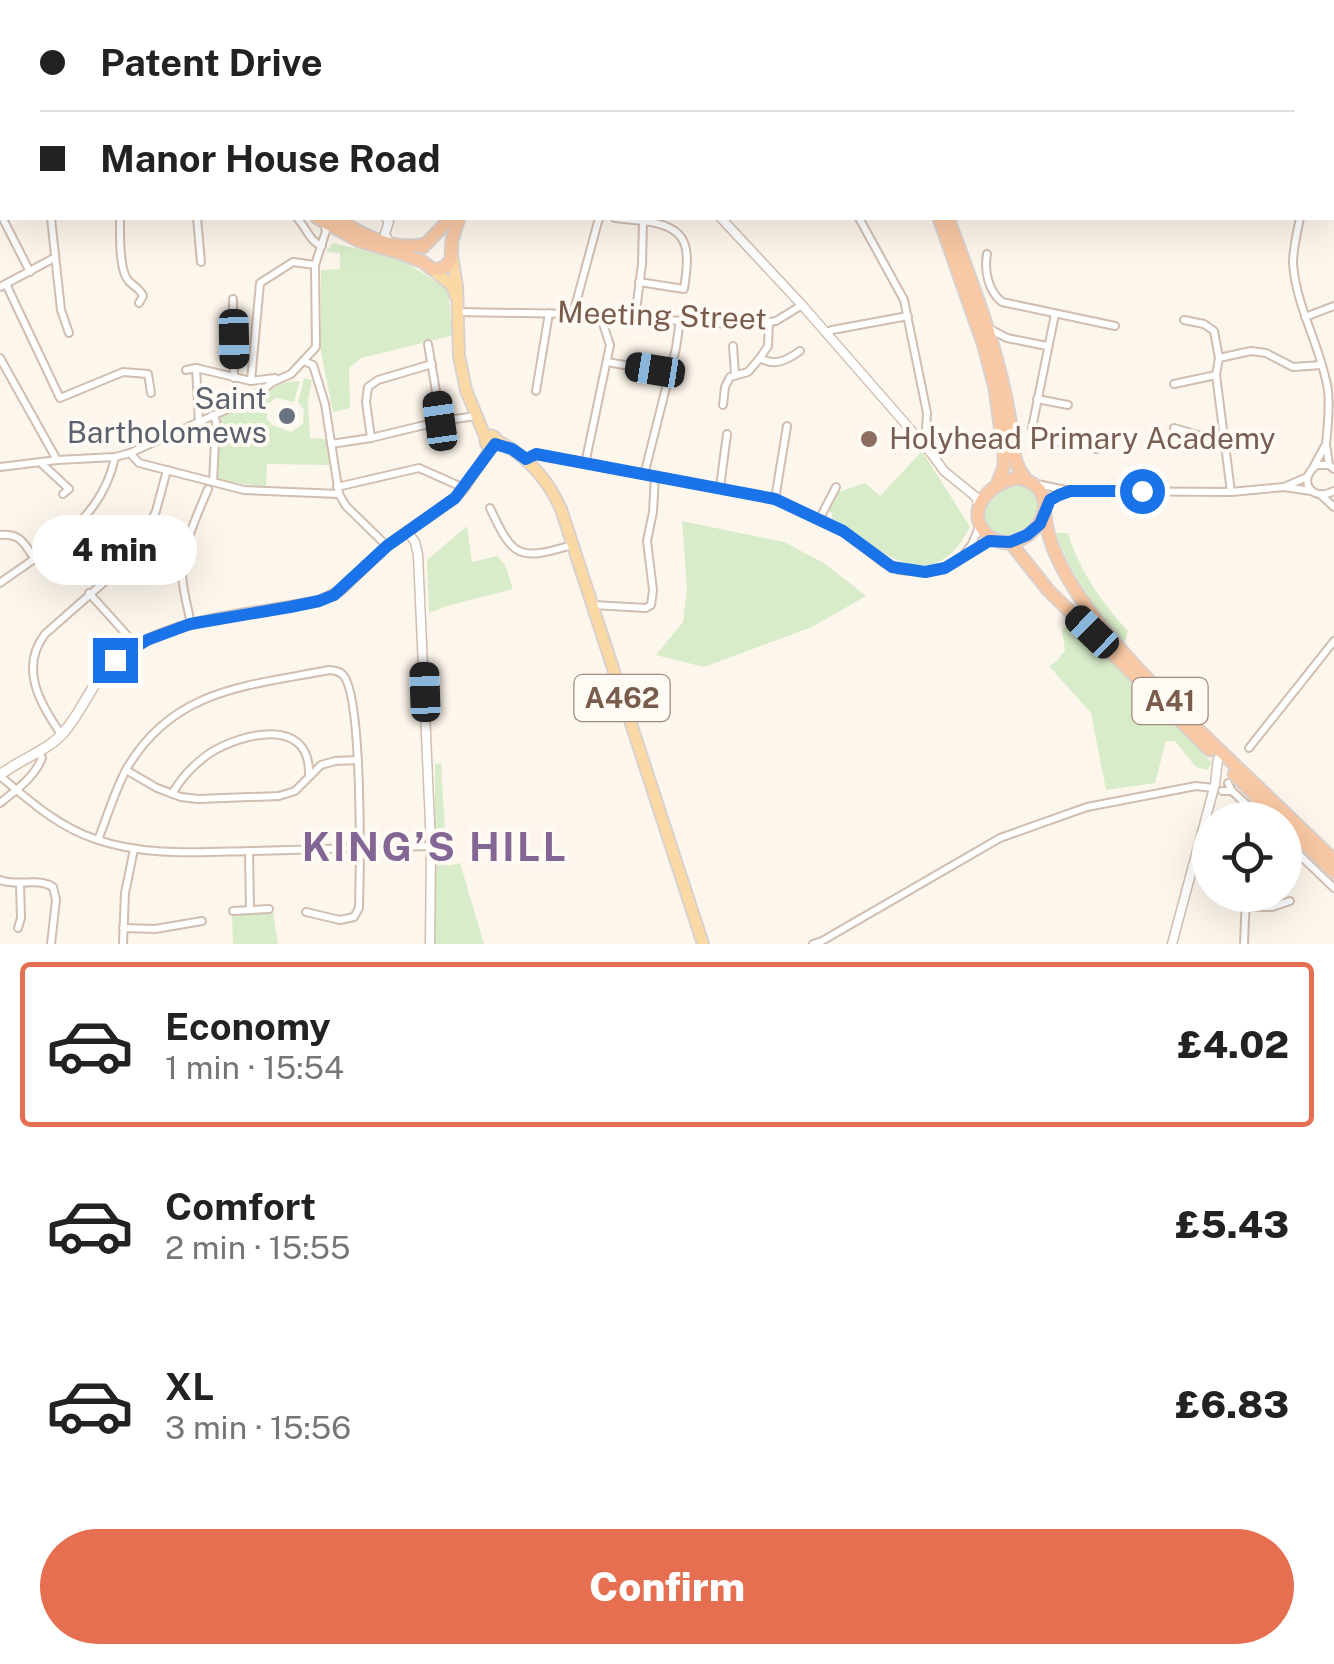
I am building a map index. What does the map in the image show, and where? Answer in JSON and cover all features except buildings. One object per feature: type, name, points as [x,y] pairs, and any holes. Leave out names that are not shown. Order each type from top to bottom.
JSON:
[{"type":"highway","points":[[427,266],[422,252],[448,220]]},
{"type":"highway","points":[[329,225],[359,242],[401,253],[427,266],[445,267],[458,220]]},
{"type":"highway","points":[[941,220],[996,388],[1004,466],[993,488]]},
{"type":"highway","name":"A41","points":[[949,220],[996,357],[1014,457],[1020,472],[1041,493],[1046,527],[1071,582],[1109,636],[1334,860]]},
{"type":"highway","points":[[329,225],[407,247],[443,240],[452,252]]},
{"type":"highway","points":[[980,524],[984,496],[1008,479],[1028,481]]},
{"type":"highway","points":[[1004,541],[1019,540],[1036,528],[1045,511]]},
{"type":"highway","name":"A41","points":[[980,524],[991,538],[1004,541],[1218,759],[1233,784],[1257,802]]},
{"type":"highway","name":"A41","points":[[1302,841],[1334,872]]},
{"type":"main road","points":[[0,776],[62,735],[100,675],[136,646],[190,624],[328,599],[387,546],[464,488],[490,439],[466,390],[452,252]]},
{"type":"main road","points":[[427,266],[452,286],[457,307]]},
{"type":"main road","name":"A462","points":[[490,439],[526,459],[551,489],[574,544],[704,944]]},
{"type":"street","points":[[4,220],[30,272]]},
{"type":"street","points":[[51,220],[61,310],[70,334]]},
{"type":"street","points":[[120,220],[125,274],[128,282],[140,289],[143,296],[138,303]]},
{"type":"street","points":[[198,220],[201,262]]},
{"type":"street","points":[[298,220],[316,244],[322,246]]},
{"type":"street","points":[[387,220],[385,234],[389,242]]},
{"type":"street","points":[[572,314],[598,220]]},
{"type":"street","points":[[634,220],[669,228],[688,246],[682,298]]},
{"type":"street","points":[[723,220],[958,483],[976,498],[980,507]]},
{"type":"street","points":[[860,220],[904,300],[927,413],[926,430],[920,440]]},
{"type":"street","points":[[1300,220],[1293,260],[1297,291],[1328,392],[1326,444],[1332,467]]},
{"type":"street","points":[[635,318],[643,221]]},
{"type":"street","points":[[322,246],[329,225]]},
{"type":"street","points":[[0,467],[115,457],[199,422],[291,374],[316,347],[315,264],[329,225]]},
{"type":"street","points":[[987,254],[986,271],[998,299],[1115,326]]},
{"type":"street","points":[[54,258],[3,285],[60,398],[124,372],[142,371],[148,374],[151,393]]},
{"type":"street","points":[[251,381],[258,289],[263,279],[293,262],[315,264]]},
{"type":"street","points":[[639,282],[684,288]]},
{"type":"street","points":[[233,300],[234,378]]},
{"type":"street","name":"Meeting Street","points":[[457,307],[745,325],[783,319],[802,305]]},
{"type":"street","points":[[1305,318],[1334,306]]},
{"type":"street","points":[[536,391],[549,313]]},
{"type":"street","points":[[1055,314],[1032,428],[1037,435],[1096,448]]},
{"type":"street","points":[[826,333],[908,316]]},
{"type":"street","points":[[585,464],[610,340],[601,318]]},
{"type":"street","points":[[644,475],[680,320]]},
{"type":"street","points":[[1184,320],[1214,330],[1220,358],[1216,375],[1231,492]]},
{"type":"street","points":[[723,405],[727,382],[735,374],[748,372],[768,346],[769,322]]},
{"type":"street","points":[[987,328],[1007,338],[1048,346]]},
{"type":"street","points":[[996,357],[1007,338]]},
{"type":"street","points":[[428,344],[440,421]]},
{"type":"street","points":[[733,346],[735,374]]},
{"type":"street","points":[[753,346],[768,346]]},
{"type":"street","points":[[760,358],[774,363],[800,351]]},
{"type":"street","points":[[1220,358],[1251,351],[1266,353],[1294,366],[1322,365]]},
{"type":"street","points":[[0,358],[57,460]]},
{"type":"street","points":[[304,361],[313,365],[320,384],[338,490],[346,506],[387,546]]},
{"type":"street","points":[[607,362],[670,373]]},
{"type":"street","points":[[371,438],[368,387],[378,380],[432,364]]},
{"type":"street","points":[[186,370],[196,368],[251,381],[291,374]]},
{"type":"street","points":[[196,368],[199,422]]},
{"type":"street","points":[[1174,384],[1216,375]]},
{"type":"street","points":[[251,381],[257,385],[256,395]]},
{"type":"street","points":[[1037,398],[1068,405]]},
{"type":"street","points":[[190,624],[183,568],[210,486],[216,421],[213,415]]},
{"type":"street","points":[[331,444],[477,416]]},
{"type":"street","points":[[775,499],[787,426]]},
{"type":"street","points":[[1174,428],[1201,436],[1223,435]]},
{"type":"street","points":[[720,487],[728,434]]},
{"type":"street","points":[[1284,487],[1307,476],[1326,444]]},
{"type":"street","points":[[130,452],[140,463],[210,486],[244,490],[338,490],[419,468],[464,488]]},
{"type":"street","points":[[526,459],[536,454],[775,499],[843,531],[899,570],[925,572],[945,568],[981,545],[1004,541]]},
{"type":"street","points":[[0,583],[74,530],[104,485],[115,457]]},
{"type":"street","points":[[40,462],[69,488],[63,494]]},
{"type":"street","points":[[1313,467],[1332,467]]},
{"type":"street","points":[[62,735],[33,680],[34,661],[42,638],[126,562],[142,541],[156,511],[167,470]]},
{"type":"street","points":[[1307,476],[1307,482],[1334,507]]},
{"type":"street","points":[[591,605],[651,605],[648,541],[655,477]]},
{"type":"street","points":[[1028,481],[1070,491],[1231,492],[1284,487],[1317,493],[1334,490]]},
{"type":"street","points":[[958,483],[981,491],[993,488]]},
{"type":"street","points":[[820,518],[836,487]]},
{"type":"street","points":[[1045,511],[1050,500],[1070,491]]},
{"type":"street","points":[[490,508],[512,547],[538,554],[574,544]]},
{"type":"street","points":[[961,558],[980,524]]},
{"type":"street","points":[[407,531],[418,554],[431,846],[430,944]]},
{"type":"street","points":[[0,535],[20,538],[34,558]]},
{"type":"street","points":[[89,593],[136,646]]},
{"type":"street","points":[[1249,748],[1334,641]]},
{"type":"street","points":[[98,840],[126,770],[152,736],[194,702],[229,690],[329,670],[339,672],[347,680],[356,727],[359,908],[354,917],[340,920],[306,912]]},
{"type":"street","points":[[172,794],[184,776],[206,756],[244,739],[281,734],[297,741],[308,753],[309,775]]},
{"type":"street","points":[[0,804],[42,762],[38,751]]},
{"type":"street","points":[[1172,944],[1216,788],[1218,759]]},
{"type":"street","points":[[126,770],[172,794],[198,799],[285,795],[295,791],[326,761],[358,760]]},
{"type":"street","points":[[0,776],[49,816],[98,840],[134,849],[168,852],[431,846]]},
{"type":"street","points":[[1216,788],[1224,777],[1248,802]]},
{"type":"street","points":[[820,943],[1000,838],[1098,804],[1196,786],[1216,788],[1233,784]]},
{"type":"street","points":[[122,944],[125,893],[134,849]]},
{"type":"street","points":[[249,850],[250,910]]},
{"type":"street","points":[[1302,858],[1334,888]]},
{"type":"street","points":[[0,880],[20,884],[46,882],[55,891],[51,944]]},
{"type":"street","points":[[18,928],[22,918],[20,884]]},
{"type":"street","points":[[233,911],[269,909]]},
{"type":"street","points":[[1244,944],[1246,912]]},
{"type":"street","points":[[123,928],[155,929],[202,922]]},
{"type":"green space","points":[[333,243],[402,260],[448,289],[452,334],[361,358],[349,368],[350,408],[333,412],[321,353],[321,270],[340,269],[340,253],[326,252]]},
{"type":"green space","points":[[304,378],[312,380],[308,401],[310,438],[327,439],[332,465],[267,464],[266,487],[216,480],[221,416],[277,386],[300,381],[294,402],[276,398],[267,405],[267,419],[272,425],[291,432],[303,424],[304,410],[298,402]]},
{"type":"green space","points":[[922,451],[970,527],[955,549],[939,561],[923,565],[906,563],[832,521],[829,511],[838,492],[865,483],[880,496]]},
{"type":"green space","points":[[1014,484],[1029,488],[1036,496],[1035,517],[1019,533],[1008,537],[996,535],[986,523],[986,503]]},
{"type":"green space","points":[[682,521],[784,542],[824,563],[866,596],[812,627],[704,667],[656,655],[683,622],[687,587]]},
{"type":"green space","points":[[467,526],[472,562],[497,556],[505,565],[513,589],[429,613],[427,560]]},
{"type":"green space","points":[[1056,533],[1068,533],[1092,585],[1128,631],[1124,644],[1085,592]]},
{"type":"green space","points":[[1068,624],[1079,625],[1212,763],[1207,770],[1196,767],[1175,741],[1166,741],[1155,783],[1106,790],[1091,713],[1049,666],[1065,650],[1062,630]]},
{"type":"green space","points":[[441,763],[447,866],[460,863],[484,944],[435,944],[435,764]]},
{"type":"green space","points":[[273,912],[278,944],[233,944],[232,914]]},
{"type":"place","name":"Saint Bartholomews","points":[[287,416]]},
{"type":"place","name":"Holyhead Primary Academy","points":[[869,439]]},
{"type":"district","name":"KING’S HILL","points":[[435,847]]},
{"type":"route","points":[[115,660],[147,640],[190,624],[328,599],[387,546],[455,498],[495,444],[526,459],[536,454],[775,499],[843,531],[892,567],[925,572],[945,568],[989,541],[1019,540],[1040,524],[1050,500],[1059,495],[1070,491],[1142,491]]}]
